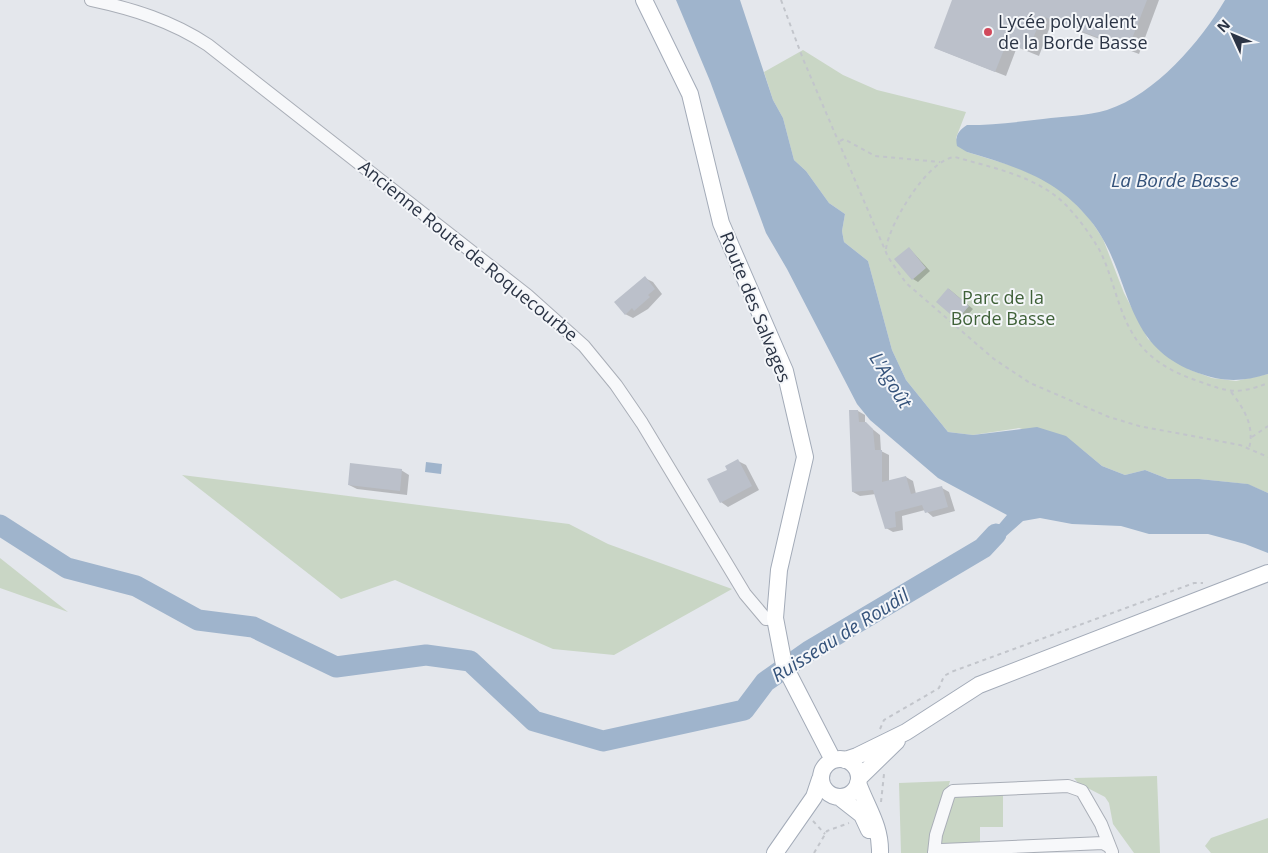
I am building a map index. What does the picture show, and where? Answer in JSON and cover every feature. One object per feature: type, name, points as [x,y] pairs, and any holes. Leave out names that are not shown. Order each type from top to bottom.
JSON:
[{"type":"main road","name":"Route des Salvages","points":[[644,0],[690,94],[721,223],[785,371],[805,457],[778,570],[775,618],[785,667],[839,760]]},
{"type":"main road","points":[[775,852],[814,797],[824,767],[839,760],[857,756],[906,732],[979,685],[1268,573]]},
{"type":"main road","points":[[775,852],[823,806],[838,797],[851,794],[859,780],[906,732]]},
{"type":"main road","points":[[839,760],[855,766],[877,824],[881,839],[880,853]]},
{"type":"main road","points":[[820,779],[824,789],[862,815],[880,853]]},
{"type":"street","name":"Ancienne Route de Roquecourbe","points":[[91,0],[162,20],[208,45],[499,273],[570,332],[600,363],[629,403],[746,594],[766,619],[775,618]]},
{"type":"street","points":[[1068,786],[1082,791],[1101,824],[1111,850],[1103,843],[942,850],[934,853],[936,834],[949,794],[953,791],[1068,786]]},
{"type":"path","points":[[781,0],[803,59],[840,141],[886,252],[906,283],[994,359],[1030,383],[1109,417],[1139,426],[1249,448],[1268,457]]},
{"type":"path","points":[[840,141],[844,139],[875,156],[940,162],[955,157],[1028,180],[1056,196],[1077,217],[1100,252],[1128,324],[1136,339],[1150,355],[1167,368],[1231,392],[1241,403],[1252,437],[1249,448]]},
{"type":"path","points":[[886,252],[892,227],[912,197],[940,162]]},
{"type":"path","points":[[1231,392],[1268,383]]},
{"type":"path","points":[[1252,437],[1268,426]]},
{"type":"path","points":[[880,735],[880,727],[884,720],[939,688],[944,676],[951,672],[1194,583],[1205,584],[1215,593]]},
{"type":"path","points":[[879,806],[882,796],[884,771]]},
{"type":"path","points":[[813,821],[825,834]]},
{"type":"path","points":[[814,853],[825,834],[856,821]]},
{"type":"green space","name":"Parc de la Borde Basse","points":[[803,50],[843,75],[877,90],[966,112],[956,138],[967,152],[1016,167],[1047,181],[1064,192],[1090,219],[1103,239],[1124,293],[1148,339],[1188,369],[1212,378],[1236,381],[1268,374],[1268,493],[1247,484],[1199,479],[1168,479],[1145,470],[1125,475],[1102,466],[1079,447],[1019,428],[973,435],[948,432],[906,380],[892,350],[868,261],[844,242],[842,231],[845,214],[829,203],[806,171],[794,160],[783,118],[773,100],[764,72]]},
{"type":"green space","points":[[182,475],[569,524],[608,544],[732,589],[614,655],[553,649],[395,580],[341,599]]},
{"type":"green space","points":[[0,558],[68,612],[0,588]]},
{"type":"green space","points":[[1157,776],[1160,853],[1134,853],[1113,824],[1109,803],[1105,797],[1078,783],[1074,778]]},
{"type":"green space","points":[[950,781],[930,853],[901,853],[899,783]]},
{"type":"green space","points":[[1003,792],[1003,827],[980,827],[980,845],[942,846],[937,841],[954,796]]},
{"type":"green space","points":[[1268,818],[1268,853],[1211,853],[1205,846],[1211,838]]},
{"type":"water","name":"L'Agoût","points":[[676,0],[740,0],[773,100],[783,118],[794,160],[806,171],[829,203],[845,214],[842,231],[844,242],[868,261],[892,350],[906,380],[948,432],[973,435],[1037,427],[1066,436],[1102,466],[1125,475],[1145,470],[1168,479],[1199,479],[1248,484],[1268,493],[1268,553],[1245,544],[1208,534],[1149,534],[1121,526],[1072,524],[1040,518],[1023,521],[988,552],[973,555],[1007,515],[938,478],[870,420],[857,404],[787,269],[766,233],[710,81]]},
{"type":"water","name":"La Borde Basse","points":[[1225,0],[1268,0],[1268,374],[1241,380],[1216,378],[1198,373],[1172,361],[1154,345],[1141,327],[1104,241],[1090,220],[1077,206],[1049,184],[1034,176],[1003,163],[967,152],[957,146],[956,142],[961,129],[967,125],[1083,115],[1107,110],[1125,102],[1143,92],[1175,65],[1203,33]]},
{"type":"water","points":[[426,462],[442,464],[441,474],[425,472]]},
{"type":"building","name":"Lycée polyvalent de la Borde Basse","points":[[952,0],[1147,0],[1128,49],[1042,16],[1028,51],[1007,42],[995,72],[934,48]]},
{"type":"building","points":[[909,247],[926,268],[912,280],[894,259]]},
{"type":"building","points":[[645,276],[655,289],[648,295],[650,297],[634,311],[632,308],[625,315],[614,302]]},
{"type":"building","points":[[948,288],[969,306],[957,320],[936,302]]},
{"type":"building","points":[[849,410],[858,410],[859,422],[866,422],[873,429],[875,450],[882,450],[882,482],[906,476],[911,494],[942,486],[948,507],[925,513],[922,505],[895,512],[896,527],[885,529],[873,490],[852,492]]},
{"type":"building","points":[[738,459],[752,486],[720,503],[707,479],[727,470],[725,466]]},
{"type":"building","points":[[350,463],[402,469],[400,491],[348,485]]},
{"type":"waterway","name":"Ruisseau de Roudil","points":[[0,525],[67,568],[136,586],[198,620],[253,627],[336,667],[426,655],[470,661],[534,721],[603,741],[744,710],[765,682],[809,651],[983,548],[996,534]]},
{"type":"place","name":"Lycée polyvalent de la Borde Basse","points":[[988,32]]}]
